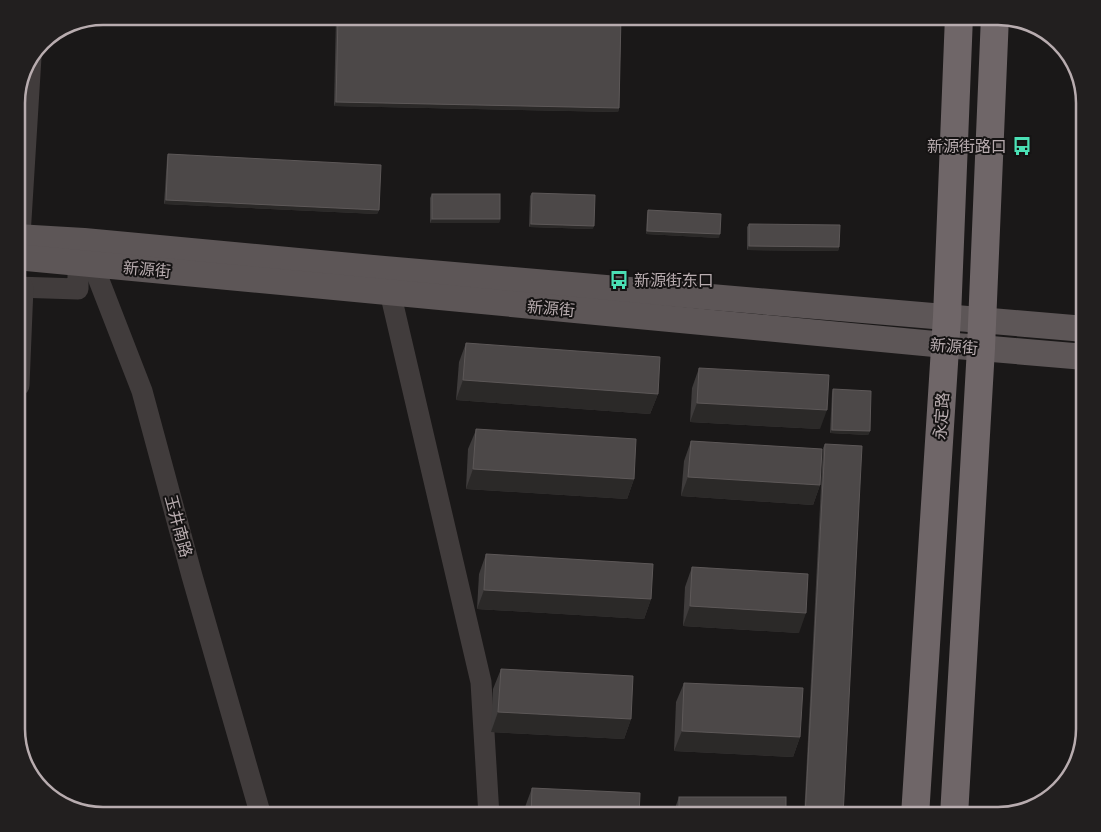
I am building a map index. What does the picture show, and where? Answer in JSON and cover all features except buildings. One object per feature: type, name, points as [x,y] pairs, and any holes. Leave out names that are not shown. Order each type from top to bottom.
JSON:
[{"type":"highway","name":"永定路","points":[[916,807],[947,317],[958,25]]},
{"type":"highway","points":[[955,807],[981,348],[995,25]]},
{"type":"main road","name":"新源街","points":[[25,248],[85,256],[387,281],[947,317],[1076,328]]},
{"type":"main road","name":"新源街","points":[[387,281],[945,345],[1076,356]]},
{"type":"street","points":[[25,145],[30,79]]},
{"type":"street","points":[[25,287],[78,289],[85,256]]},
{"type":"street","name":"玉井南路","points":[[85,256],[142,391],[258,807]]},
{"type":"street","points":[[387,281],[482,682],[489,807]]},
{"type":"place","name":"新源街路口","points":[[1022,146]]},
{"type":"place","name":"新源街东口","points":[[619,280]]}]
